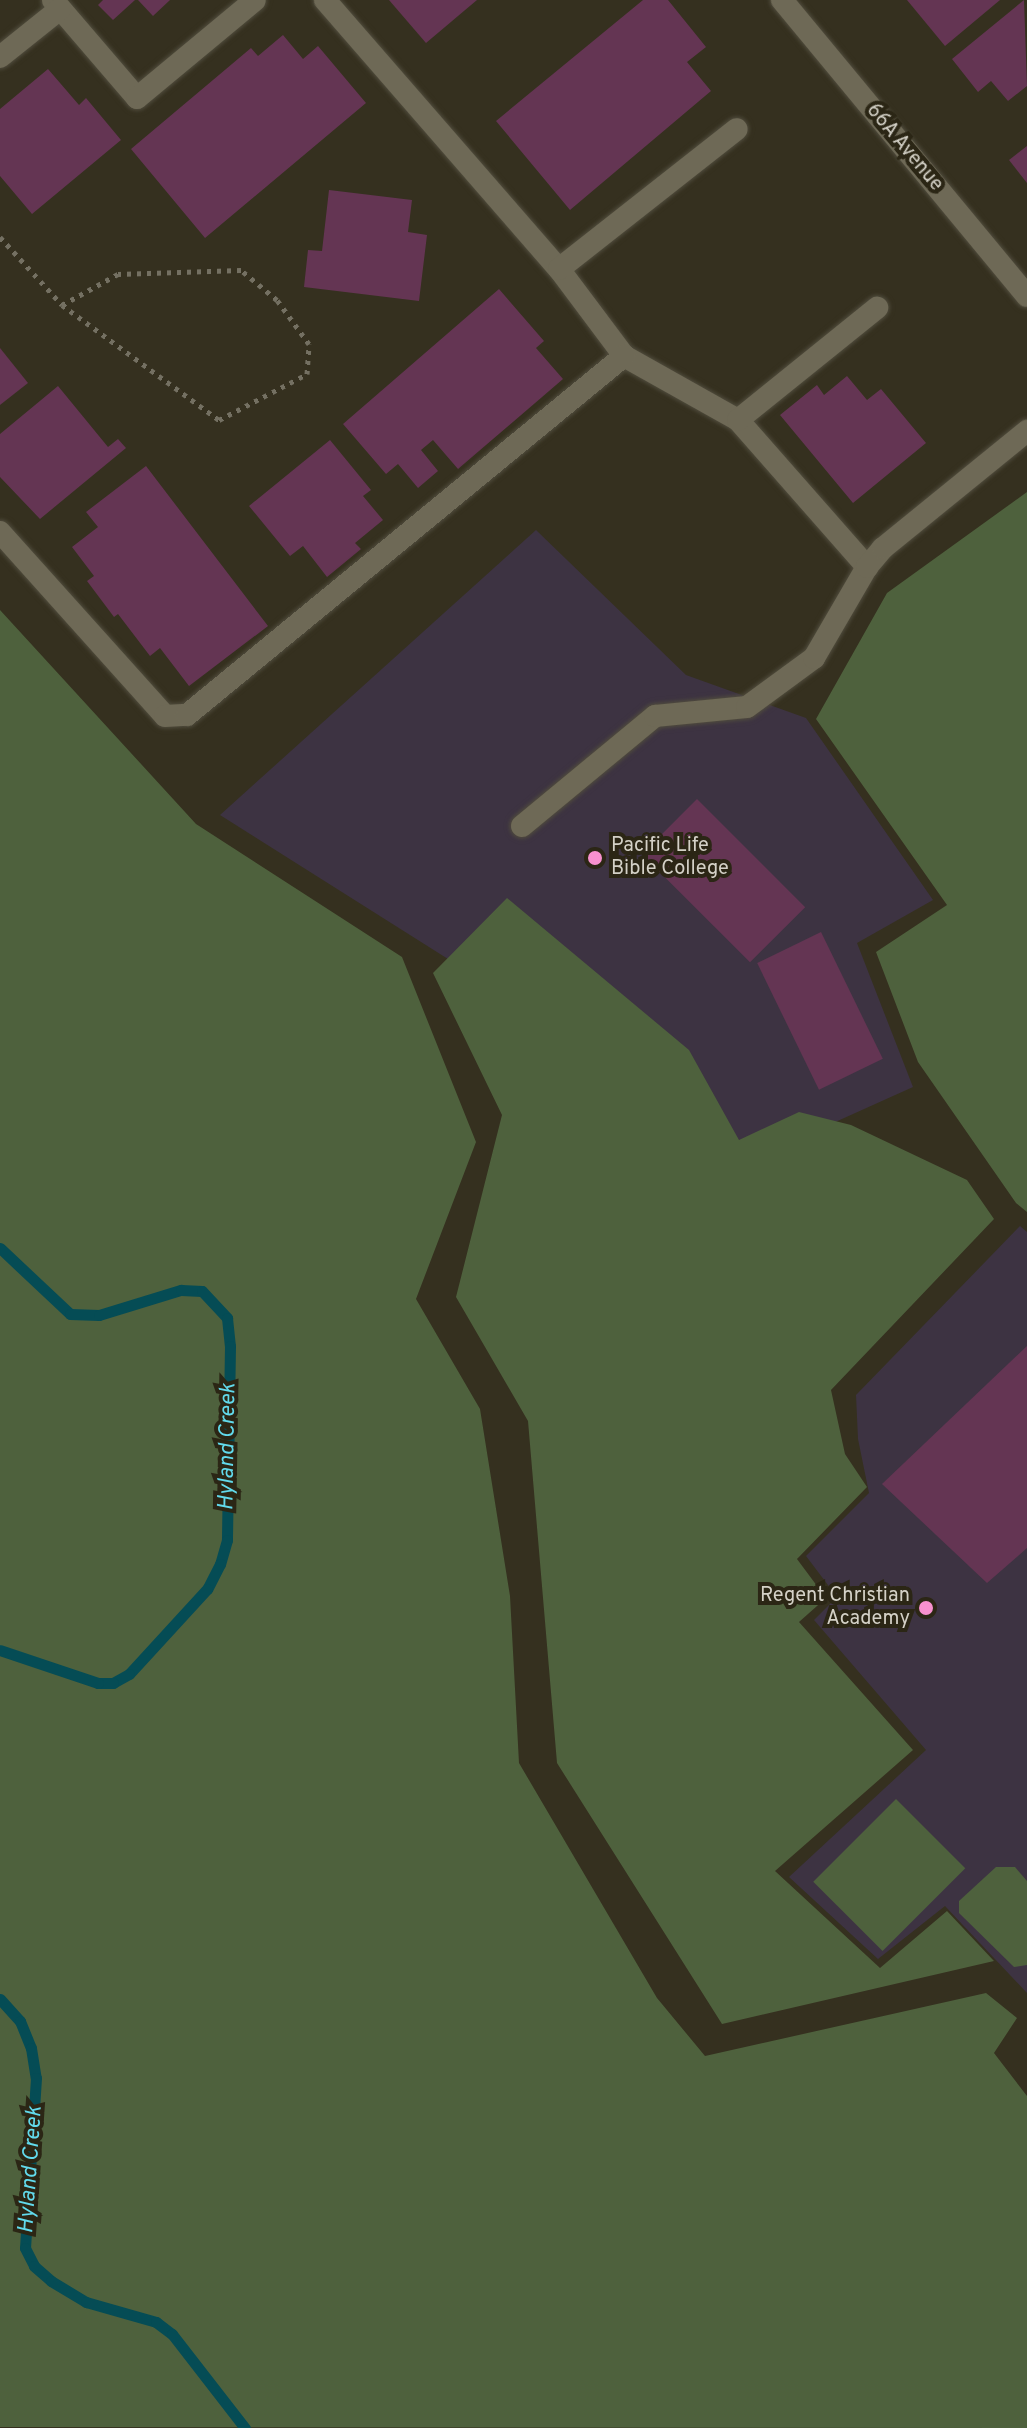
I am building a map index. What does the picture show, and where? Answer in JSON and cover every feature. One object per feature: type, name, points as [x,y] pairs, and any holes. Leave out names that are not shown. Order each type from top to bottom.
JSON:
[{"type":"street","points":[[0,57],[56,4],[137,98],[255,0]]},
{"type":"street","points":[[325,0],[559,269],[624,356],[738,420],[867,567]]},
{"type":"street","name":"66A Avenue","points":[[782,0],[1027,296]]},
{"type":"street","points":[[559,269],[737,129]]},
{"type":"street","points":[[738,420],[877,308]]},
{"type":"street","points":[[0,532],[165,716],[187,715],[624,356]]},
{"type":"street","points":[[522,826],[655,716],[747,707],[814,658],[867,567],[883,548],[1027,431]]},
{"type":"path","points":[[0,237],[62,305],[219,420],[307,374],[309,344],[277,300],[241,270],[118,274],[62,305]]},
{"type":"shaded area","name":"Pacific Life Bible College","points":[[536,530],[686,675],[806,718],[933,900],[857,943],[913,1087],[740,1165],[448,959],[220,815]]},
{"type":"shaded area","name":"Regent Christian Academy","points":[[1020,1226],[1027,1232],[1027,1993],[945,1906],[878,1959],[789,1877],[926,1750],[814,1620],[837,1597],[806,1556],[869,1493],[858,1439],[856,1395]]},
{"type":"green space","points":[[1027,492],[1027,1212],[1016,1203],[918,1062],[876,952],[947,905],[816,719],[887,593]]},
{"type":"green space","points":[[0,610],[196,824],[402,957],[476,1142],[416,1299],[480,1409],[510,1596],[519,1763],[657,1998],[705,2056],[986,1993],[1017,2018],[994,2053],[1027,2096],[1027,2428],[0,2427]]},
{"type":"green space","points":[[507,898],[689,1050],[739,1140],[799,1112],[851,1125],[967,1180],[994,1219],[831,1390],[845,1454],[867,1487],[797,1559],[826,1598],[799,1622],[913,1750],[775,1871],[880,1968],[947,1911],[994,1961],[722,2024],[557,1763],[528,1421],[456,1297],[502,1115],[433,973]]},
{"type":"green space","points":[[896,1799],[965,1868],[883,1951],[813,1882]]},
{"type":"green space","points":[[996,1867],[1015,1867],[1027,1881],[1027,1965],[1014,1967],[959,1913],[959,1901]]},
{"type":"building","points":[[103,0],[135,0],[113,20],[98,5]]},
{"type":"building","points":[[138,0],[170,0],[153,16]]},
{"type":"building","points":[[389,0],[477,0],[426,43]]},
{"type":"building","points":[[643,0],[668,0],[706,47],[687,62],[711,91],[570,210],[496,121]]},
{"type":"building","points":[[907,0],[1000,0],[945,46]]},
{"type":"building","points":[[1024,0],[1027,86],[1008,101],[991,81],[978,92],[952,59]]},
{"type":"building","points":[[283,35],[303,59],[318,46],[366,103],[205,238],[131,149],[251,48],[258,56]]},
{"type":"building","points":[[48,69],[79,105],[86,98],[121,140],[32,214],[0,176],[0,109]]},
{"type":"building","points":[[1027,146],[1027,183],[1009,160]]},
{"type":"building","points":[[329,190],[412,200],[408,232],[427,235],[419,301],[304,287],[308,250],[322,251]]},
{"type":"building","points":[[499,289],[544,341],[536,348],[563,379],[458,469],[433,440],[421,450],[438,471],[418,488],[398,464],[386,474],[343,424]]},
{"type":"building","points":[[0,348],[28,383],[0,405]]},
{"type":"building","points":[[847,376],[867,400],[881,389],[926,443],[853,503],[780,415],[817,385],[824,395]]},
{"type":"building","points":[[58,386],[108,447],[118,439],[126,448],[40,519],[0,477],[0,434]]},
{"type":"building","points":[[330,440],[371,490],[363,496],[383,520],[355,543],[361,549],[327,577],[303,546],[290,556],[249,506]]},
{"type":"building","points":[[146,466],[268,626],[189,686],[160,648],[150,656],[118,614],[114,617],[87,581],[94,576],[72,547],[98,527],[86,512]]},
{"type":"building","points":[[697,799],[805,907],[750,962],[642,854]]},
{"type":"building","points":[[821,932],[883,1059],[819,1090],[757,963]]},
{"type":"building","points":[[1027,1346],[1027,1548],[987,1583],[882,1484]]},
{"type":"waterway","name":"Hyland Creek","points":[[0,1248],[70,1314],[99,1315],[181,1290],[202,1291],[227,1318],[230,1346],[227,1540],[220,1564],[207,1589],[129,1674],[113,1683],[98,1683],[0,1650]]},
{"type":"waterway","name":"Hyland Creek","points":[[0,1999],[20,2021],[31,2048],[36,2078],[25,2248],[34,2266],[51,2281],[86,2302],[156,2322],[172,2334],[245,2428]]},
{"type":"place","name":"Pacific Life Bible College","points":[[595,858]]},
{"type":"place","name":"Regent Christian Academy","points":[[926,1608]]}]
